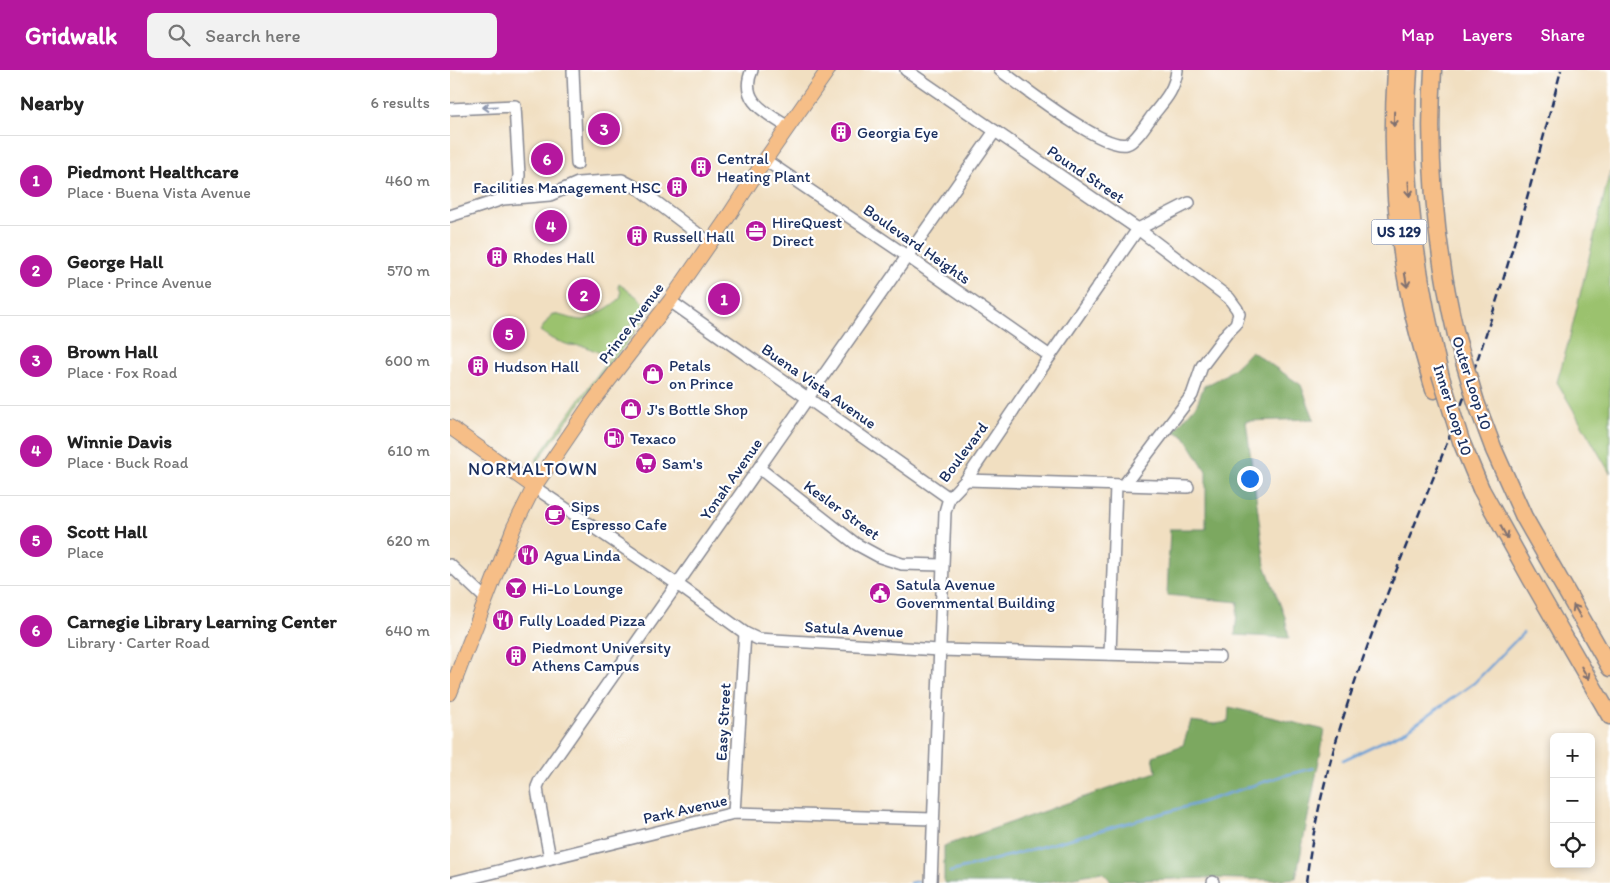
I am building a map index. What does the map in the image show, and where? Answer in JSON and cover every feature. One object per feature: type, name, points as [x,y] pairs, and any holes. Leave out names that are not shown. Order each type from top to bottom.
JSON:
[{"type":"highway","name":"US 129","points":[[1396,70],[1393,153],[1398,220],[1409,296],[1418,336],[1434,390],[1456,442],[1481,490]]},
{"type":"highway","name":"Inner Loop 10","points":[[1409,70],[1407,143],[1413,236],[1422,291],[1440,374],[1461,441],[1481,490],[1526,572],[1610,716]]},
{"type":"highway","name":"Outer Loop 10","points":[[1433,70],[1430,135],[1434,215],[1442,273],[1456,335],[1476,402],[1494,450],[1524,517],[1610,668]]},
{"type":"main road","name":"Prince Avenue","points":[[450,693],[514,527],[534,486],[590,405],[670,301],[824,71]]},
{"type":"main road","points":[[450,427],[534,486]]},
{"type":"street","points":[[573,70],[577,164]]},
{"type":"street","points":[[752,70],[748,82],[749,91],[757,107],[788,127]]},
{"type":"street","name":"Pound Street","points":[[906,70],[1138,230],[1229,298],[1237,308],[1239,314],[1236,324],[1202,366],[1192,395],[1120,485]]},
{"type":"street","points":[[1000,70],[1066,118],[1110,143],[1127,144],[1143,128],[1171,90],[1176,82],[1177,70]]},
{"type":"street","points":[[450,109],[515,106],[519,176],[512,198]]},
{"type":"street","name":"Yonah Avenue","points":[[550,858],[538,795],[537,787],[540,780],[994,131]]},
{"type":"street","name":"Boulevard Heights","points":[[765,160],[1050,356]]},
{"type":"street","points":[[450,216],[503,199],[550,195],[574,184],[616,180],[627,182],[639,189],[710,243]]},
{"type":"street","name":"Boulevard","points":[[931,883],[942,565],[945,512],[949,498],[966,480],[1138,230],[1189,203]]},
{"type":"street","name":"Buena Vista Avenue","points":[[670,301],[949,498]]},
{"type":"street","name":"Kesler Street","points":[[759,468],[856,544],[880,557],[902,564],[942,565]]},
{"type":"street","points":[[966,480],[1188,487]]},
{"type":"street","points":[[1110,654],[1120,485]]},
{"type":"street","name":"Satula Avenue","points":[[534,486],[745,633],[758,639],[939,650],[1219,657]]},
{"type":"street","points":[[450,565],[486,599]]},
{"type":"street","name":"Easy Street","points":[[734,813],[745,633]]},
{"type":"street","name":"Park Avenue","points":[[450,883],[734,813],[933,819]]},
{"type":"green space","points":[[1610,171],[1610,473],[1557,382]]},
{"type":"green space","points":[[619,284],[645,305],[610,354],[605,355],[584,346],[569,345],[552,339],[540,331],[552,314],[583,320],[603,310],[620,298]]},
{"type":"green space","points":[[648,306],[652,309],[639,327],[635,323]]},
{"type":"green space","points":[[632,327],[636,331],[600,376],[537,462],[535,461]]},
{"type":"green space","points":[[1251,351],[1301,385],[1314,419],[1246,421],[1265,565],[1285,617],[1289,638],[1235,635],[1238,602],[1167,595],[1170,529],[1206,529],[1206,471],[1185,437],[1174,431],[1197,404],[1204,386],[1230,372]]},
{"type":"green space","points":[[1229,707],[1325,730],[1296,878],[1275,880],[1207,878],[1111,881],[1102,872],[1042,883],[944,883],[944,846],[1156,772],[1153,756],[1183,745],[1191,721],[1215,724],[1228,722]]},
{"type":"waterway","points":[[1343,760],[1407,730],[1474,683],[1523,633]]},
{"type":"waterway","points":[[950,872],[1196,804],[1282,776],[1314,768]]},
{"type":"waterway","points":[[910,883],[919,881]]},
{"type":"railway","points":[[1306,883],[1316,820],[1331,759],[1349,699],[1370,639],[1440,462],[1477,362],[1516,238],[1561,70]]},
{"type":"place","name":"Brown Hall","points":[[604,129]]},
{"type":"place","name":"Georgia Eye","points":[[841,132]]},
{"type":"place","name":"Carnegie Library Learning Center","points":[[547,159]]},
{"type":"place","name":"Central Heating Plant","points":[[701,167]]},
{"type":"place","name":"Facilities Management HSC","points":[[677,187]]},
{"type":"place","name":"Winnie Davis","points":[[551,226]]},
{"type":"place","name":"HireQuest Direct","points":[[756,231]]},
{"type":"place","name":"Russell Hall","points":[[637,236]]},
{"type":"place","name":"Rhodes Hall","points":[[497,257]]},
{"type":"place","name":"George Hall","points":[[584,295]]},
{"type":"place","name":"Piedmont Healthcare","points":[[724,299]]},
{"type":"place","name":"Scott Hall","points":[[509,334]]},
{"type":"place","name":"Hudson Hall","points":[[478,366]]},
{"type":"place","name":"Petals on Prince","points":[[653,374]]},
{"type":"place","name":"J's Bottle Shop","points":[[631,409]]},
{"type":"place","name":"Texaco","points":[[614,438]]},
{"type":"place","name":"Sam's","points":[[646,463]]},
{"type":"place","name":"Sips Espresso Cafe","points":[[555,515]]},
{"type":"place","name":"Agua Linda","points":[[528,555]]},
{"type":"place","name":"Hi-Lo Lounge","points":[[516,588]]},
{"type":"place","name":"Satula Avenue Governmental Building","points":[[880,593]]},
{"type":"place","name":"Fully Loaded Pizza","points":[[503,620]]},
{"type":"place","name":"Piedmont University Athens Campus","points":[[516,656]]},
{"type":"district","name":"NORMALTOWN","points":[[533,469]]}]
